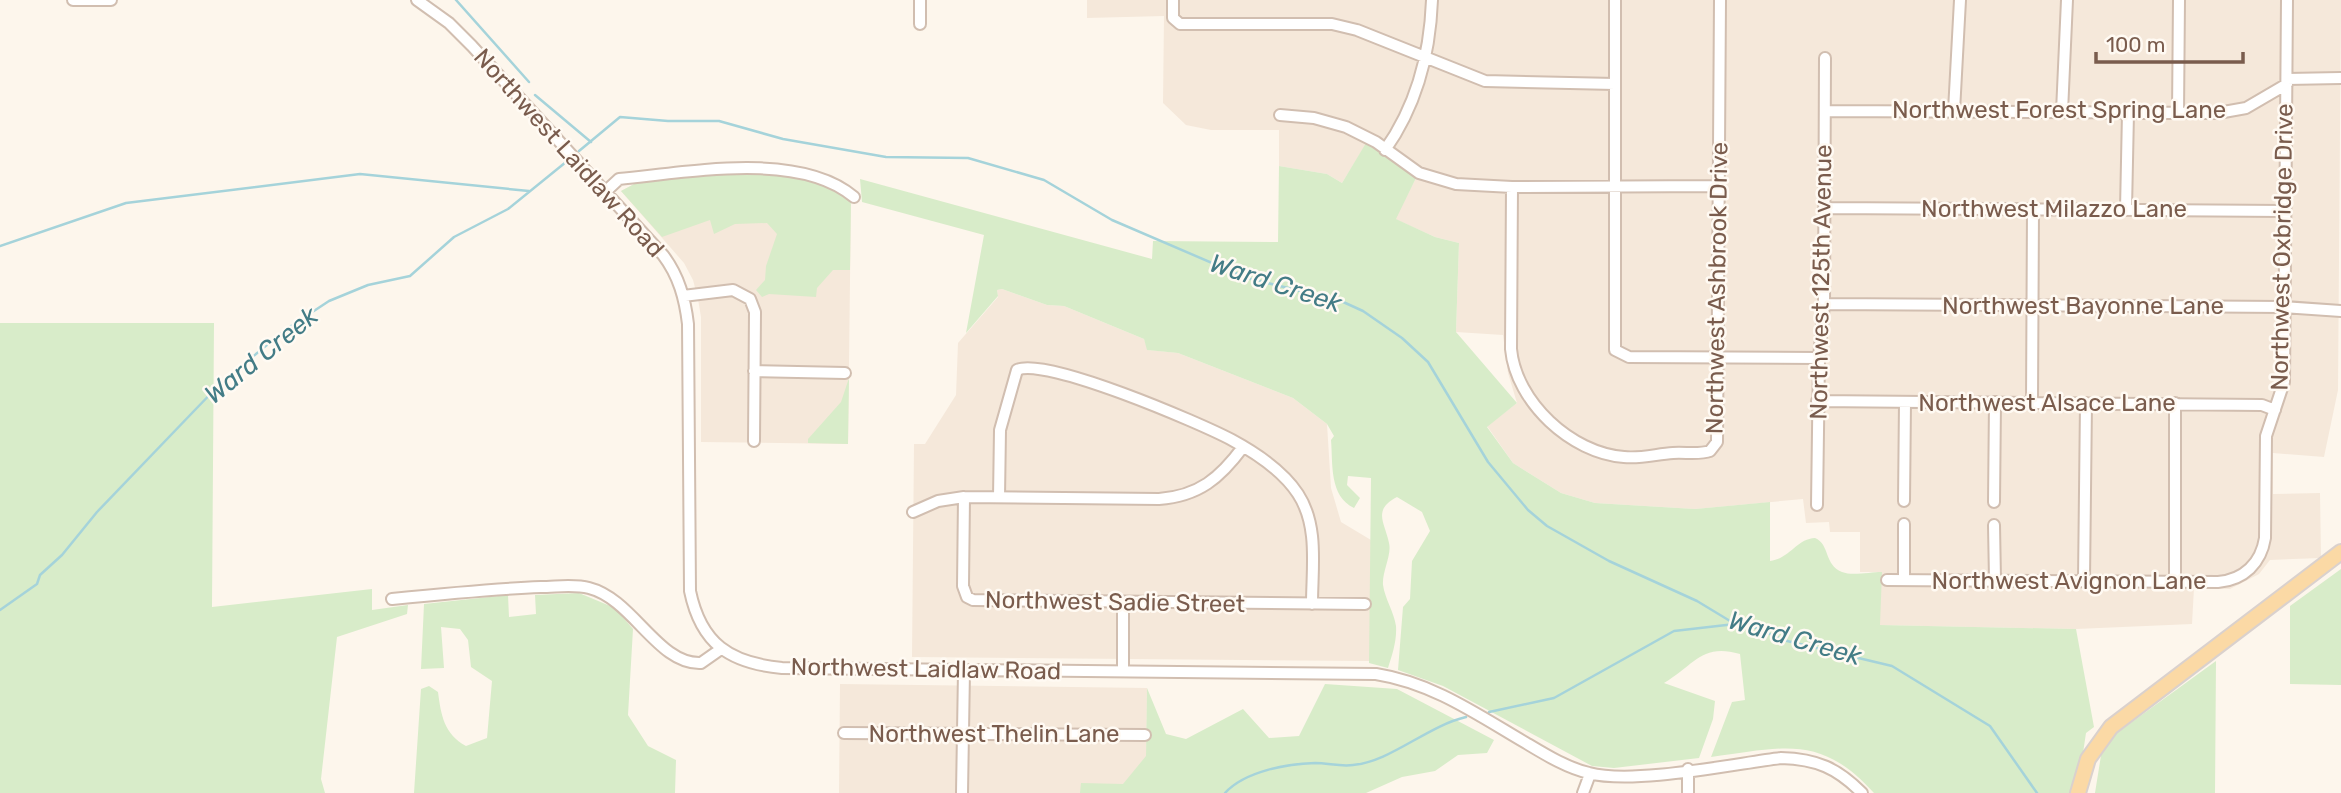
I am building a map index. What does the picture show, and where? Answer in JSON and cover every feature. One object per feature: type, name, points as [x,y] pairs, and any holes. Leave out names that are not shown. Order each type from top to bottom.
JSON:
[{"type":"main road","points":[[2078,792],[2091,751],[2111,727],[2341,552]]},
{"type":"street","points":[[73,0],[111,0]]},
{"type":"street","name":"Northwest Laidlaw Road","points":[[417,0],[449,23],[669,263],[683,296],[689,343],[690,591],[701,627],[721,649],[757,665],[782,668],[1340,673],[1400,678],[1441,694],[1544,753],[1590,774],[1622,777],[1781,758],[1806,758],[1839,771],[1862,793]]},
{"type":"street","points":[[920,0],[920,24]]},
{"type":"street","points":[[1173,0],[1175,21],[1180,24],[1332,24],[1349,27],[1494,82],[1615,84]]},
{"type":"street","points":[[1385,150],[1411,108],[1425,57],[1432,0]]},
{"type":"street","points":[[1615,0],[1614,344],[1618,352],[1629,357],[1819,358]]},
{"type":"street","name":"Northwest Ashbrook Drive","points":[[1512,187],[1514,370],[1520,387],[1532,403],[1569,435],[1590,448],[1625,457],[1710,452],[1717,442],[1720,0]]},
{"type":"street","points":[[1954,111],[1960,0]]},
{"type":"street","points":[[2062,112],[2067,0]]},
{"type":"street","points":[[2178,113],[2179,0]]},
{"type":"street","name":"Northwest Oxbridge Drive","points":[[2249,571],[2263,552],[2266,436],[2284,382],[2287,0]]},
{"type":"street","name":"Northwest 125th Avenue","points":[[1817,505],[1817,401],[1824,304],[1825,58]]},
{"type":"street","name":"Northwest Forest Spring Lane","points":[[1825,111],[2236,111],[2287,82],[2341,78]]},
{"type":"street","points":[[2126,209],[2127,113]]},
{"type":"street","points":[[1280,115],[1336,123],[1367,137],[1419,173],[1442,181],[1512,187],[1718,186]]},
{"type":"street","points":[[605,192],[619,179],[747,167],[796,173],[842,189],[854,197]]},
{"type":"street","name":"Northwest Milazzo Lane","points":[[1824,208],[2285,211]]},
{"type":"street","points":[[2032,402],[2034,209]]},
{"type":"street","points":[[683,296],[733,290],[747,294],[755,312],[754,441]]},
{"type":"street","name":"Northwest Bayonne Lane","points":[[1824,304],[2284,307],[2341,311]]},
{"type":"street","points":[[999,497],[1000,430],[1013,377],[1021,368],[1031,366],[1101,385],[1243,447],[1292,485],[1306,508],[1312,535],[1312,604]]},
{"type":"street","points":[[754,371],[845,373]]},
{"type":"street","name":"Northwest Alsace Lane","points":[[1817,401],[2175,403],[2262,405],[2275,410]]},
{"type":"street","points":[[1904,502],[1905,402]]},
{"type":"street","points":[[1994,402],[1994,502]]},
{"type":"street","points":[[2084,580],[2086,402]]},
{"type":"street","points":[[2175,403],[2175,581]]},
{"type":"street","points":[[913,512],[938,502],[964,497],[1159,499],[1182,496],[1211,483],[1243,447]]},
{"type":"street","name":"Northwest Sadie Street","points":[[964,497],[963,586],[967,597],[980,601],[1365,604]]},
{"type":"street","points":[[1904,524],[1904,580]]},
{"type":"street","points":[[1994,525],[1994,580]]},
{"type":"street","name":"Northwest Avignon Lane","points":[[1887,580],[2230,581],[2249,571]]},
{"type":"street","points":[[392,599],[503,589],[579,586],[599,591],[620,603],[680,659],[701,663],[721,649]]},
{"type":"street","points":[[1123,602],[1123,671]]},
{"type":"street","points":[[962,793],[964,671]]},
{"type":"street","name":"Northwest Thelin Lane","points":[[844,733],[1145,735]]},
{"type":"street","points":[[1688,769],[1688,793]]},
{"type":"street","points":[[1583,793],[1590,774]]},
{"type":"shaded area","points":[[1087,0],[2341,0],[2338,390],[2324,457],[2273,453],[2273,494],[2320,493],[2321,558],[2270,560],[2259,574],[2230,589],[2194,588],[2192,624],[2076,629],[1879,625],[1881,572],[1860,572],[1860,532],[1830,532],[1829,522],[1806,523],[1803,499],[1695,509],[1595,503],[1561,493],[1513,463],[1487,426],[1517,403],[1508,373],[1503,335],[1456,332],[1459,243],[1435,237],[1395,219],[1416,178],[1366,144],[1342,183],[1327,174],[1279,166],[1279,130],[1211,130],[1186,125],[1163,103],[1164,16],[1087,18]]},
{"type":"shaded area","points":[[638,182],[851,199],[848,444],[701,442],[701,317],[698,299],[693,280],[684,263],[621,191]]},
{"type":"shaded area","points":[[1002,289],[1047,305],[1064,306],[1144,339],[1148,350],[1178,353],[1293,398],[1327,424],[1331,488],[1341,522],[1371,540],[1370,661],[912,657],[914,444],[925,444],[956,395],[958,343],[998,297],[997,290]]},
{"type":"shaded area","points":[[840,684],[1147,688],[1146,793],[839,793]]},
{"type":"green space","points":[[1366,143],[1416,178],[1396,219],[1435,237],[1459,243],[1456,332],[1517,403],[1487,427],[1513,463],[1561,493],[1595,503],[1695,509],[1770,502],[1770,561],[1783,556],[1808,539],[1815,538],[1823,545],[1836,569],[1856,574],[1882,572],[1880,625],[2076,629],[2094,727],[2086,733],[2077,793],[1874,793],[1836,761],[1799,749],[1759,750],[1711,757],[1732,702],[1745,700],[1740,654],[1727,651],[1716,651],[1699,658],[1664,683],[1715,701],[1713,719],[1699,758],[1614,768],[1592,766],[1443,686],[1398,670],[1403,607],[1410,599],[1412,561],[1430,531],[1422,512],[1397,497],[1389,502],[1382,512],[1390,548],[1383,585],[1395,621],[1395,642],[1388,668],[1369,663],[1371,478],[1348,476],[1347,485],[1360,498],[1354,508],[1340,496],[1333,469],[1331,440],[1334,436],[1327,424],[1293,398],[1178,353],[1147,350],[1144,339],[1064,306],[1047,305],[1002,289],[997,290],[998,296],[966,333],[984,235],[862,202],[860,179],[1152,259],[1153,241],[1278,242],[1279,166],[1327,174],[1342,183]]},
{"type":"green space","points":[[730,170],[778,174],[807,180],[851,199],[850,270],[833,270],[817,288],[816,297],[769,294],[762,297],[756,290],[765,280],[766,266],[777,234],[767,223],[735,224],[714,234],[710,220],[662,237],[621,191],[638,182]]},
{"type":"green space","points":[[0,323],[214,323],[212,607],[372,589],[372,610],[408,605],[407,614],[337,637],[321,779],[325,793],[0,793]]},
{"type":"green space","points":[[849,378],[848,444],[808,443],[808,439],[841,402]]},
{"type":"green space","points":[[2341,569],[2341,685],[2290,684],[2290,606]]},
{"type":"green space","points":[[579,593],[615,608],[633,629],[628,715],[648,746],[676,760],[675,793],[414,793],[421,689],[429,686],[438,692],[442,716],[448,730],[466,746],[487,738],[492,681],[471,667],[468,640],[460,629],[441,627],[444,668],[421,669],[424,604],[508,595],[509,617],[536,614],[535,595]]},
{"type":"green space","points":[[2216,661],[2215,793],[2095,793],[2103,743]]},
{"type":"green space","points":[[1325,684],[1397,689],[1494,740],[1487,753],[1458,755],[1435,771],[1402,777],[1366,793],[1080,793],[1081,783],[1123,784],[1146,756],[1147,688],[1166,734],[1186,739],[1243,709],[1269,738],[1299,736]]},
{"type":"waterway","points":[[456,0],[529,82]]},
{"type":"waterway","points":[[535,95],[591,142]]},
{"type":"waterway","name":"Ward Creek","points":[[579,151],[620,117],[719,121],[783,139],[886,157],[968,158],[1044,180],[1112,220],[1247,278],[1341,301],[1363,311],[1402,338],[1428,362],[1488,462],[1528,510],[1547,526],[1609,561],[1697,601],[1735,624],[1757,628],[1783,640],[1892,666],[1990,726],[2037,793]]},
{"type":"waterway","name":"Ward Creek","points":[[0,610],[37,584],[40,575],[62,555],[97,512],[221,383],[285,330],[329,301],[368,285],[410,276],[454,237],[508,209],[566,162]]},
{"type":"waterway","points":[[0,246],[126,203],[360,174],[529,191]]},
{"type":"waterway","points":[[1489,712],[1554,698],[1674,631],[1735,624]]},
{"type":"waterway","points":[[1225,793],[1244,779],[1279,767],[1315,763],[1348,765],[1381,758],[1437,728],[1466,717]]}]
